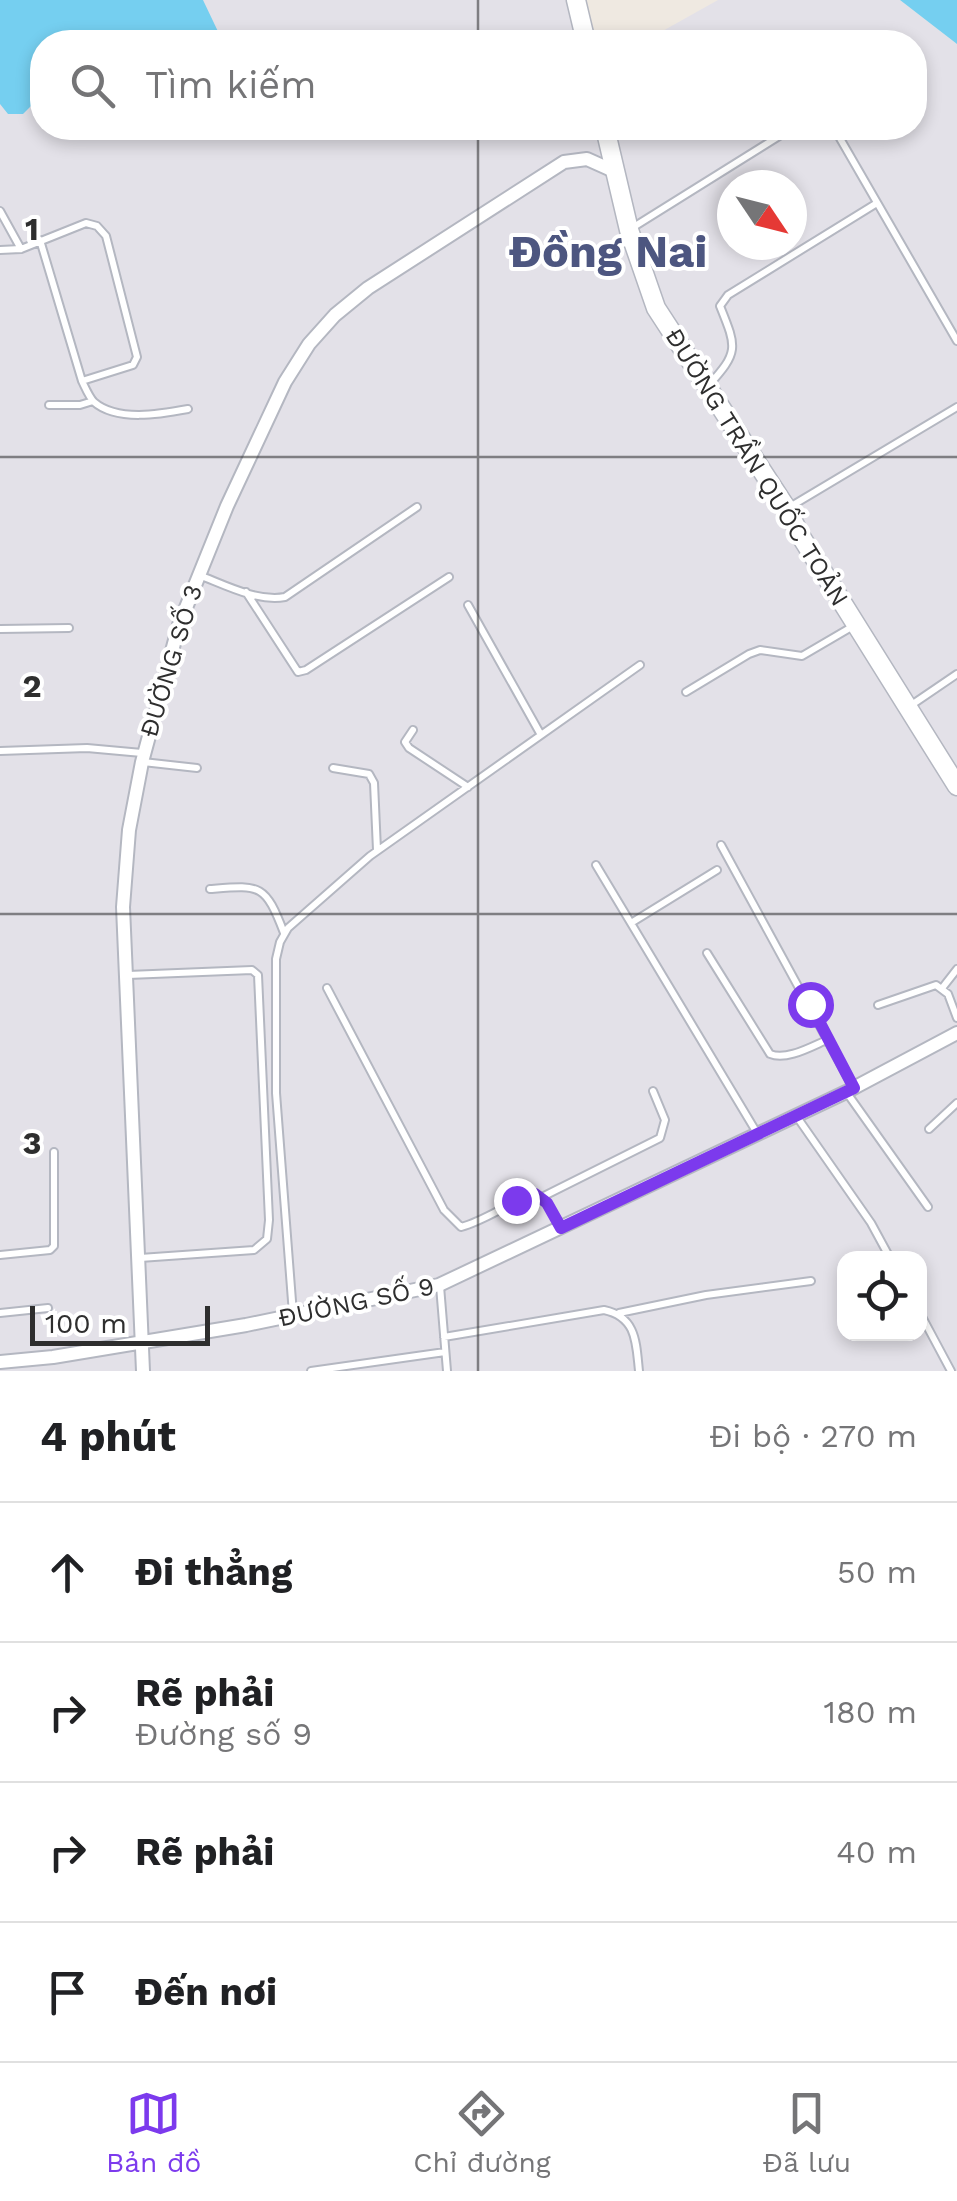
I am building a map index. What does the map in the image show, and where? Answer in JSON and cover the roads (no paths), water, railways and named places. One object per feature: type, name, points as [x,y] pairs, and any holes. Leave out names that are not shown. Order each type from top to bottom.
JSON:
[{"type":"main road","points":[[576,0],[583,30]]},
{"type":"main road","name":"ĐƯỜNG TRẦN QUỐC TOẢN","points":[[608,140],[628,230],[656,308],[787,509],[957,786]]},
{"type":"street","name":"ĐƯỜNG SỐ 3","points":[[143,1371],[125,975],[126,861],[142,757],[179,625],[198,574],[285,382],[334,315],[368,288],[564,162],[587,158],[616,172]]},
{"type":"street","name":"ĐƯỜNG SỐ 9","points":[[0,1362],[54,1357],[293,1316],[440,1285],[850,1090],[957,1033]]},
{"type":"lane","points":[[628,230],[773,140]]},
{"type":"lane","points":[[841,140],[957,341]]},
{"type":"lane","points":[[708,387],[733,358],[734,341],[720,306],[728,295],[878,202]]},
{"type":"lane","points":[[0,212],[22,249]]},
{"type":"lane","points":[[0,250],[22,249],[86,223],[98,226],[106,236],[137,358],[134,365],[82,381]]},
{"type":"lane","points":[[40,240],[82,381],[93,401],[115,412],[162,414],[188,409]]},
{"type":"lane","points":[[49,405],[93,401]]},
{"type":"lane","points":[[787,509],[957,407]]},
{"type":"lane","points":[[198,574],[246,592],[274,599],[286,597],[417,507]]},
{"type":"lane","points":[[246,592],[298,672],[450,577]]},
{"type":"lane","points":[[468,605],[542,735]]},
{"type":"lane","points":[[686,692],[749,654],[760,650],[802,656],[856,624]]},
{"type":"lane","points":[[0,628],[70,628]]},
{"type":"lane","points":[[293,1316],[276,1093],[276,959],[284,934],[377,851],[640,666]]},
{"type":"lane","points":[[909,707],[957,674]]},
{"type":"lane","points":[[413,730],[405,742],[409,748],[468,787]]},
{"type":"lane","points":[[0,752],[87,748],[198,768]]},
{"type":"lane","points":[[332,768],[369,774],[374,783],[377,851]]},
{"type":"lane","points":[[721,845],[829,1040],[850,1090],[928,1207]]},
{"type":"lane","points":[[596,866],[758,1134]]},
{"type":"lane","points":[[631,923],[717,870]]},
{"type":"lane","points":[[210,889],[250,886],[260,891],[273,904],[284,934]]},
{"type":"lane","points":[[707,953],[770,1054],[776,1058],[829,1040]]},
{"type":"lane","points":[[943,987],[957,969]]},
{"type":"lane","points":[[125,975],[252,970],[258,974],[259,994],[267,1238],[254,1250],[139,1258]]},
{"type":"lane","points":[[878,1004],[936,985],[943,987],[957,1018]]},
{"type":"lane","points":[[327,988],[454,1223],[474,1223],[535,1194],[542,1198],[561,1228]]},
{"type":"lane","points":[[542,1198],[660,1138],[665,1120],[653,1091]]},
{"type":"lane","points":[[929,1130],[957,1103]]},
{"type":"lane","points":[[796,1116],[886,1251]]},
{"type":"lane","points":[[0,1255],[50,1250],[54,1246],[54,1152]]},
{"type":"lane","points":[[444,1337],[810,1281]]},
{"type":"lane","points":[[440,1285],[447,1371]]},
{"type":"lane","points":[[0,1313],[48,1308]]},
{"type":"lane","points":[[618,1313],[635,1332],[639,1371]]},
{"type":"lane","points":[[927,1326],[951,1371]]},
{"type":"lane","points":[[311,1371],[445,1352]]},
{"type":"water","points":[[0,0],[203,0],[217,30],[30,30],[30,107],[23,114],[8,114],[0,104]]},
{"type":"water","points":[[900,0],[957,0],[957,44]]},
{"type":"district","name":"Đồng Nai","points":[[608,251]]}]
